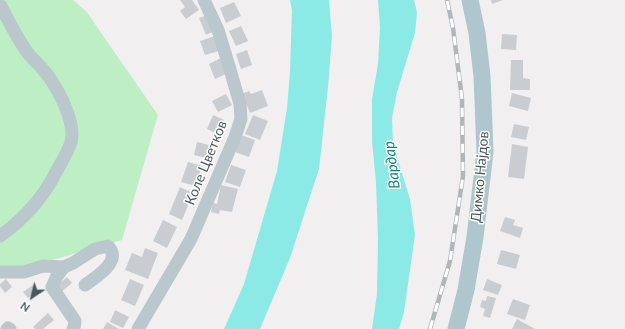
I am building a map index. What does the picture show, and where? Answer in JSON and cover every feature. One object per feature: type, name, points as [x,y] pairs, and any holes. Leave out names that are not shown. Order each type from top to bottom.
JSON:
[{"type":"main road","name":"Димко Најдов","points":[[456,329],[466,290],[475,237],[485,152],[482,76],[477,33],[470,0]]},
{"type":"street","name":"Коле Цветков","points":[[138,329],[191,238],[233,143],[241,119],[240,104],[230,66],[218,30],[204,0]]},
{"type":"street","points":[[0,236],[19,222],[48,189],[71,142],[70,119],[60,96],[49,76],[27,51],[9,23],[1,6]]},
{"type":"street","points":[[0,272],[24,272],[43,266],[64,267],[96,249],[108,246],[112,250],[112,261],[96,277],[85,285]]},
{"type":"street","points":[[64,267],[57,276],[52,287],[75,321],[73,329]]},
{"type":"green space","points":[[0,0],[73,0],[86,11],[158,115],[122,240],[0,275]]},
{"type":"water","points":[[290,0],[329,0],[332,36],[319,169],[290,258],[260,329],[224,329],[244,284],[277,171],[287,108],[290,72],[292,10]]},
{"type":"water","name":"Вардар","points":[[378,0],[414,0],[417,13],[415,33],[397,92],[392,118],[393,144],[410,199],[415,235],[404,312],[399,329],[372,329],[377,294],[378,238],[376,182],[372,142],[372,99],[378,64],[380,27]]},
{"type":"building","points":[[180,0],[192,0],[199,10],[186,19],[180,11],[185,7]]},
{"type":"building","points":[[491,0],[503,0],[492,4]]},
{"type":"building","points":[[234,2],[241,16],[226,23],[220,8]]},
{"type":"building","points":[[208,15],[215,31],[206,35],[199,18]]},
{"type":"building","points":[[241,26],[248,41],[236,46],[229,31]]},
{"type":"building","points":[[502,34],[517,35],[516,50],[501,49]]},
{"type":"building","points":[[215,36],[219,51],[205,55],[200,41]]},
{"type":"building","points":[[247,50],[252,65],[241,69],[236,54]]},
{"type":"building","points":[[223,57],[230,72],[215,79],[209,64]]},
{"type":"building","points":[[511,60],[523,60],[523,78],[530,79],[530,90],[510,90]]},
{"type":"building","points":[[262,90],[268,106],[250,113],[242,94],[249,91],[251,94]]},
{"type":"building","points":[[512,93],[531,98],[528,111],[509,106]]},
{"type":"building","points":[[226,94],[232,105],[218,112],[212,101]]},
{"type":"building","points":[[213,115],[224,120],[217,134],[207,129]]},
{"type":"building","points":[[253,115],[268,121],[260,140],[245,134]]},
{"type":"building","points":[[514,124],[529,127],[526,140],[511,137]]},
{"type":"building","points":[[241,135],[255,140],[249,157],[235,152]]},
{"type":"building","points":[[197,142],[209,145],[206,158],[194,155]]},
{"type":"building","points":[[512,144],[528,147],[524,179],[508,177]]},
{"type":"building","points":[[188,162],[202,166],[196,186],[181,182]]},
{"type":"building","points":[[231,165],[246,170],[240,187],[225,182]]},
{"type":"building","points":[[221,185],[238,189],[232,212],[220,210],[219,214],[211,212],[213,203],[217,204]]},
{"type":"building","points":[[180,187],[193,193],[182,220],[169,214]]},
{"type":"building","points":[[505,217],[515,220],[513,225],[523,228],[520,238],[500,231]]},
{"type":"building","points":[[163,220],[177,227],[167,248],[153,241]]},
{"type":"building","points":[[145,248],[158,253],[148,279],[125,270],[132,253],[142,257]]},
{"type":"building","points":[[501,250],[520,255],[516,269],[497,264]]},
{"type":"building","points":[[67,277],[72,283],[60,293],[55,287]]},
{"type":"building","points":[[6,279],[12,287],[5,293],[0,284]]},
{"type":"building","points":[[130,279],[144,285],[135,306],[121,300]]},
{"type":"building","points":[[487,279],[502,285],[498,295],[483,290]]},
{"type":"building","points":[[33,285],[38,291],[28,298],[23,292]]},
{"type":"building","points":[[487,296],[496,298],[490,318],[483,316],[485,309],[480,307],[482,300],[486,301]]},
{"type":"building","points":[[513,299],[530,305],[525,320],[507,314]]},
{"type":"building","points":[[115,310],[129,317],[123,328],[110,322]]},
{"type":"building","points":[[48,313],[54,320],[43,329],[35,329],[33,327]]},
{"type":"building","points":[[517,319],[535,329],[512,329]]},
{"type":"building","points":[[107,322],[119,329],[103,329]]},
{"type":"railway","points":[[430,329],[450,261],[463,176],[462,99],[453,28],[447,0]]}]
